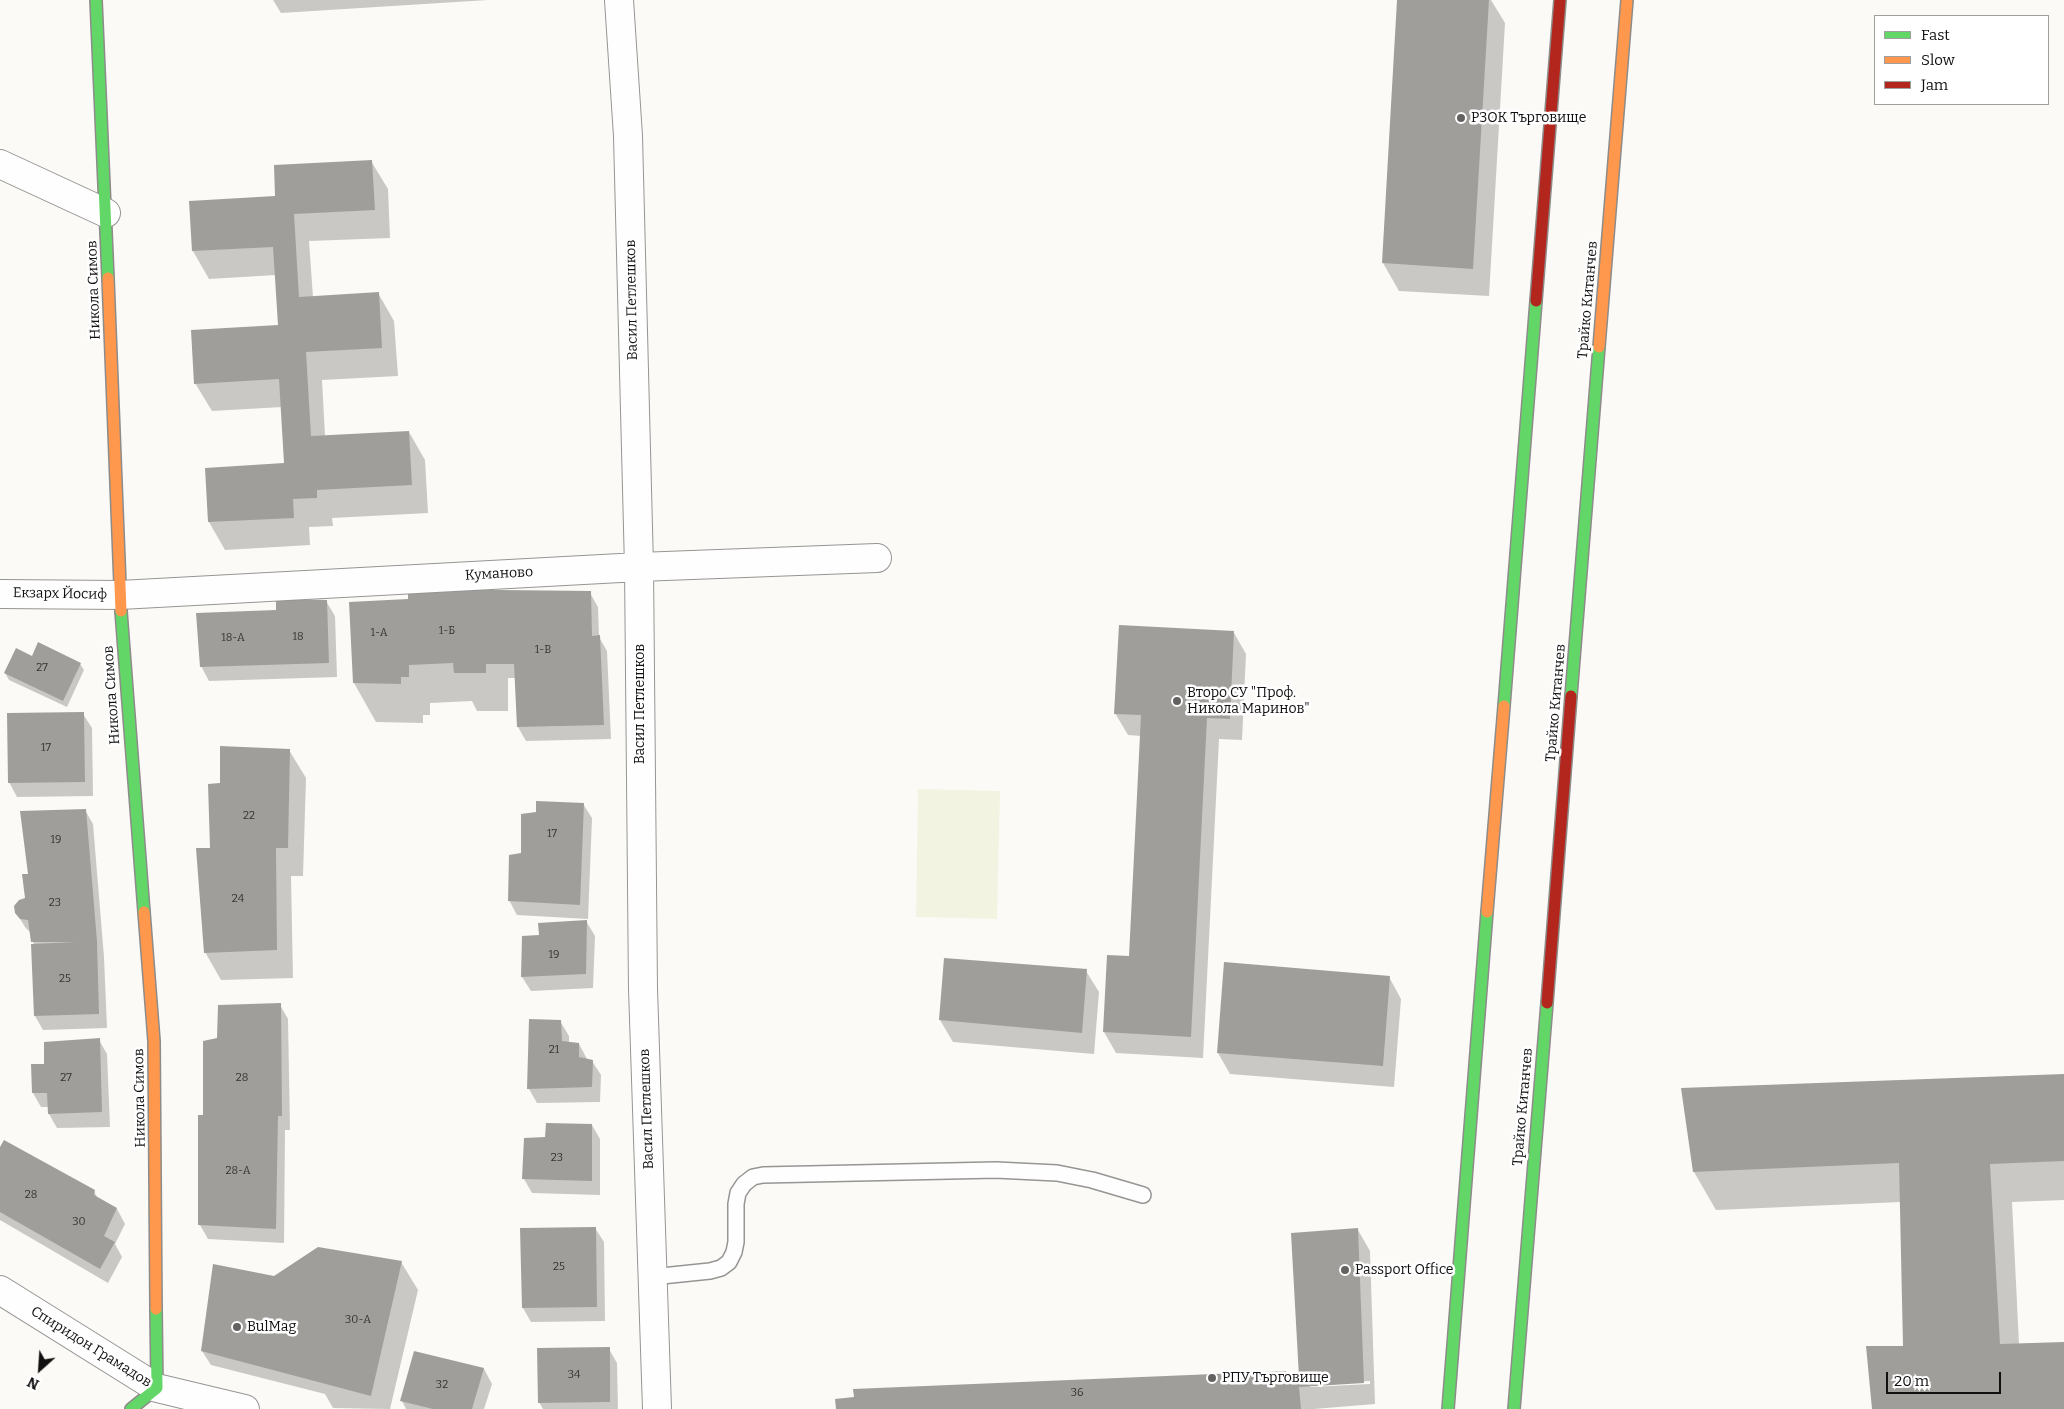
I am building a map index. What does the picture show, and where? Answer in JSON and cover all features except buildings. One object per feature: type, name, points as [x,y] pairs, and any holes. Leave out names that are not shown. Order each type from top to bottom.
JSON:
[{"type":"street","name":"Никола Симов","points":[[96,0],[120,595],[154,1041],[157,1388]]},
{"type":"street","name":"Васил Петлешков","points":[[619,0],[628,136],[639,567],[642,989],[657,1409]]},
{"type":"street","points":[[1448,1409],[1560,0]]},
{"type":"street","name":"Трайко Китанчев","points":[[1514,1409],[1627,0]]},
{"type":"street","points":[[0,164],[106,213]]},
{"type":"street","name":"Куманово","points":[[120,595],[639,567],[877,558]]},
{"type":"street","name":"Екзарх Йосиф","points":[[0,594],[120,595]]},
{"type":"street","name":"Спиридон Грамадов","points":[[0,1290],[157,1388],[245,1409]]},
{"type":"street","points":[[131,1409],[157,1388]]},
{"type":"lane","points":[[652,1277],[710,1271],[721,1268],[729,1262],[736,1242],[736,1204],[738,1193],[744,1184],[753,1177],[763,1175],[996,1170],[1057,1173],[1092,1180],[1143,1195]]},
{"type":"green space","points":[[918,789],[1000,791],[997,919],[916,917]]},
{"type":"traffic: fast","points":[[96,0],[108,278]]},
{"type":"traffic: fast","points":[[1504,706],[1536,301]]},
{"type":"traffic: fast","points":[[1571,696],[1599,347]]},
{"type":"traffic: fast","points":[[121,611],[144,912]]},
{"type":"traffic: fast","points":[[1448,1409],[1487,912]]},
{"type":"traffic: fast","points":[[1514,1409],[1547,1003]]},
{"type":"traffic: fast","points":[[131,1409],[157,1388],[156,1309]]},
{"type":"traffic: slow","points":[[1599,347],[1627,0]]},
{"type":"traffic: slow","points":[[108,278],[121,611]]},
{"type":"traffic: slow","points":[[1487,912],[1504,706]]},
{"type":"traffic: slow","points":[[144,912],[154,1041],[156,1309]]},
{"type":"traffic: jam","points":[[1536,301],[1560,0]]},
{"type":"traffic: jam","points":[[1547,1003],[1571,696]]},
{"type":"place","name":"РЗОК Търговище","points":[[1461,118]]},
{"type":"place","name":"Второ СУ \"Проф. Никола Маринов\"","points":[[1177,701]]},
{"type":"place","name":"Passport Office","points":[[1345,1270]]},
{"type":"place","name":"BulMag","points":[[237,1327]]},
{"type":"place","name":"РПУ Търговище","points":[[1212,1378]]}]
